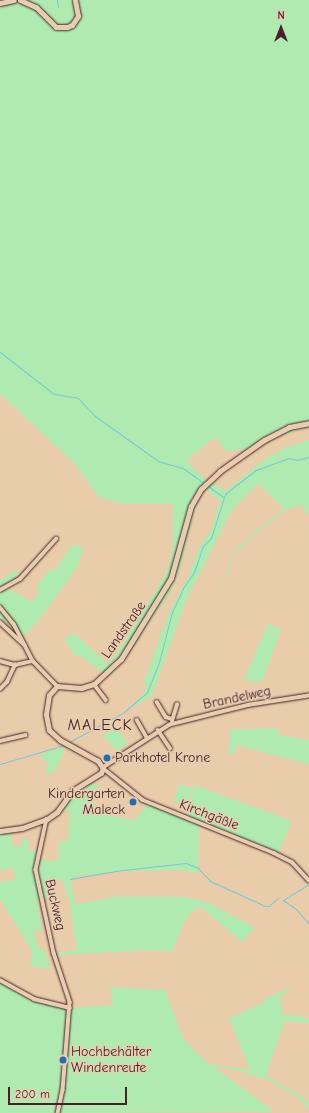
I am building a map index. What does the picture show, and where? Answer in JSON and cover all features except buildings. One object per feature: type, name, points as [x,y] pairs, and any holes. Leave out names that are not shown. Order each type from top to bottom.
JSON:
[{"type":"street","points":[[0,3],[14,0]]},
{"type":"street","points":[[20,0],[36,7],[56,26],[67,27],[72,25],[78,16],[75,0]]},
{"type":"street","name":"Landstraße","points":[[94,684],[121,659],[163,595],[179,559],[191,506],[201,489],[220,471],[264,440],[289,427],[309,423]]},
{"type":"street","points":[[0,590],[20,579],[56,539]]},
{"type":"street","points":[[0,607],[14,624],[33,661],[57,686],[80,688],[94,684],[106,700]]},
{"type":"street","points":[[0,622],[25,645]]},
{"type":"street","points":[[0,661],[15,665],[33,661]]},
{"type":"street","points":[[0,689],[8,682],[15,665]]},
{"type":"street","points":[[0,831],[22,828],[47,819],[57,812],[72,791],[99,776],[102,768],[93,758],[60,740],[49,730],[46,708],[49,695],[57,686]]},
{"type":"street","name":"Brandelweg","points":[[102,768],[158,730],[170,725],[250,705],[309,696]]},
{"type":"street","points":[[157,702],[166,717],[172,719]]},
{"type":"street","points":[[170,725],[177,705]]},
{"type":"street","points":[[137,720],[147,737]]},
{"type":"street","points":[[158,730],[170,748]]},
{"type":"street","points":[[0,741],[25,735]]},
{"type":"street","name":"Kirchgäßle","points":[[102,768],[143,800],[274,853],[292,862],[309,880]]},
{"type":"street","name":"Buckweg","points":[[47,819],[36,870],[54,953],[69,994],[70,1008],[63,1090],[58,1113]]},
{"type":"street","points":[[0,980],[34,999],[70,1008]]},
{"type":"green space","points":[[0,0],[309,0],[309,427],[280,436],[249,453],[245,449],[228,452],[215,437],[186,461],[205,479],[226,491],[265,459],[287,447],[309,440],[309,516],[301,505],[287,509],[250,538],[235,554],[220,588],[234,554],[239,547],[250,536],[284,509],[259,484],[241,500],[230,514],[186,601],[152,696],[132,707],[146,690],[147,686],[143,685],[168,615],[189,575],[199,548],[211,530],[220,500],[204,489],[193,515],[181,565],[169,594],[112,675],[104,674],[79,655],[75,656],[64,639],[74,633],[108,664],[116,655],[162,580],[170,562],[173,543],[173,504],[123,504],[99,497],[74,463],[0,394]]},
{"type":"green space","points":[[72,545],[84,547],[78,566],[42,616],[24,637],[20,629],[16,631],[0,618],[0,581],[13,571],[21,574],[4,586],[32,602],[39,591],[36,588],[50,569],[55,570]]},
{"type":"green space","points":[[268,624],[281,629],[262,682],[244,680]]},
{"type":"green space","points":[[116,726],[128,744],[117,751],[103,736]]},
{"type":"green space","points":[[278,728],[278,735],[309,740],[309,764],[236,745],[235,754],[229,754],[230,730]]},
{"type":"green space","points":[[66,746],[55,771],[46,775],[48,763],[39,755]]},
{"type":"green space","points":[[93,783],[100,788],[93,803],[111,816],[135,820],[148,804],[187,817],[194,785],[292,821],[278,855],[199,822],[198,873],[176,870],[136,871],[84,875],[70,879],[76,904],[115,897],[184,897],[207,902],[255,928],[242,942],[200,906],[190,913],[183,925],[172,952],[153,950],[55,955],[54,953],[77,950],[70,904],[62,879],[53,882],[57,896],[37,900],[42,929],[33,932],[39,949],[44,949],[51,968],[31,967],[32,951],[0,899],[0,882],[15,880],[14,868],[0,870],[0,833],[10,831],[13,847],[22,846],[22,839],[28,838],[28,851],[41,851],[38,860],[58,861],[59,841],[68,841],[70,812],[63,810],[78,790]]},
{"type":"green space","points":[[179,784],[192,788],[187,805],[174,801]]},
{"type":"green space","points":[[0,980],[34,999],[70,1008],[112,1005],[111,987],[165,990],[184,1040],[208,1064],[250,1070],[229,1018],[263,1003],[264,999],[292,987],[280,997],[283,1015],[303,1016],[309,1019],[309,1023],[285,1021],[266,1076],[301,1096],[309,1104],[309,1109],[297,1097],[268,1080],[235,1070],[217,1067],[216,1069],[271,1109],[271,1112],[0,1113]]},
{"type":"waterway","points":[[57,0],[58,7]]},
{"type":"waterway","points":[[0,352],[54,394],[78,398],[95,416],[158,461],[183,468],[202,482]]},
{"type":"waterway","points":[[69,742],[123,713],[147,692],[159,662],[172,612],[183,588],[194,572],[203,546],[211,538],[225,494],[256,470],[289,458],[297,460],[309,457]]},
{"type":"waterway","points":[[208,486],[223,497]]},
{"type":"waterway","points":[[0,764],[64,745]]},
{"type":"waterway","points":[[70,879],[115,871],[186,863],[198,868],[210,881],[265,906],[269,906],[278,898]]},
{"type":"waterway","points":[[309,884],[283,900],[296,909],[309,924]]},
{"type":"place","name":"Parkhotel Krone","points":[[107,758]]},
{"type":"place","name":"Kindergarten Maleck","points":[[133,802]]},
{"type":"place","name":"Hochbehälter Windenreute","points":[[63,1060]]},
{"type":"district","name":"MALECK","points":[[100,725]]}]
